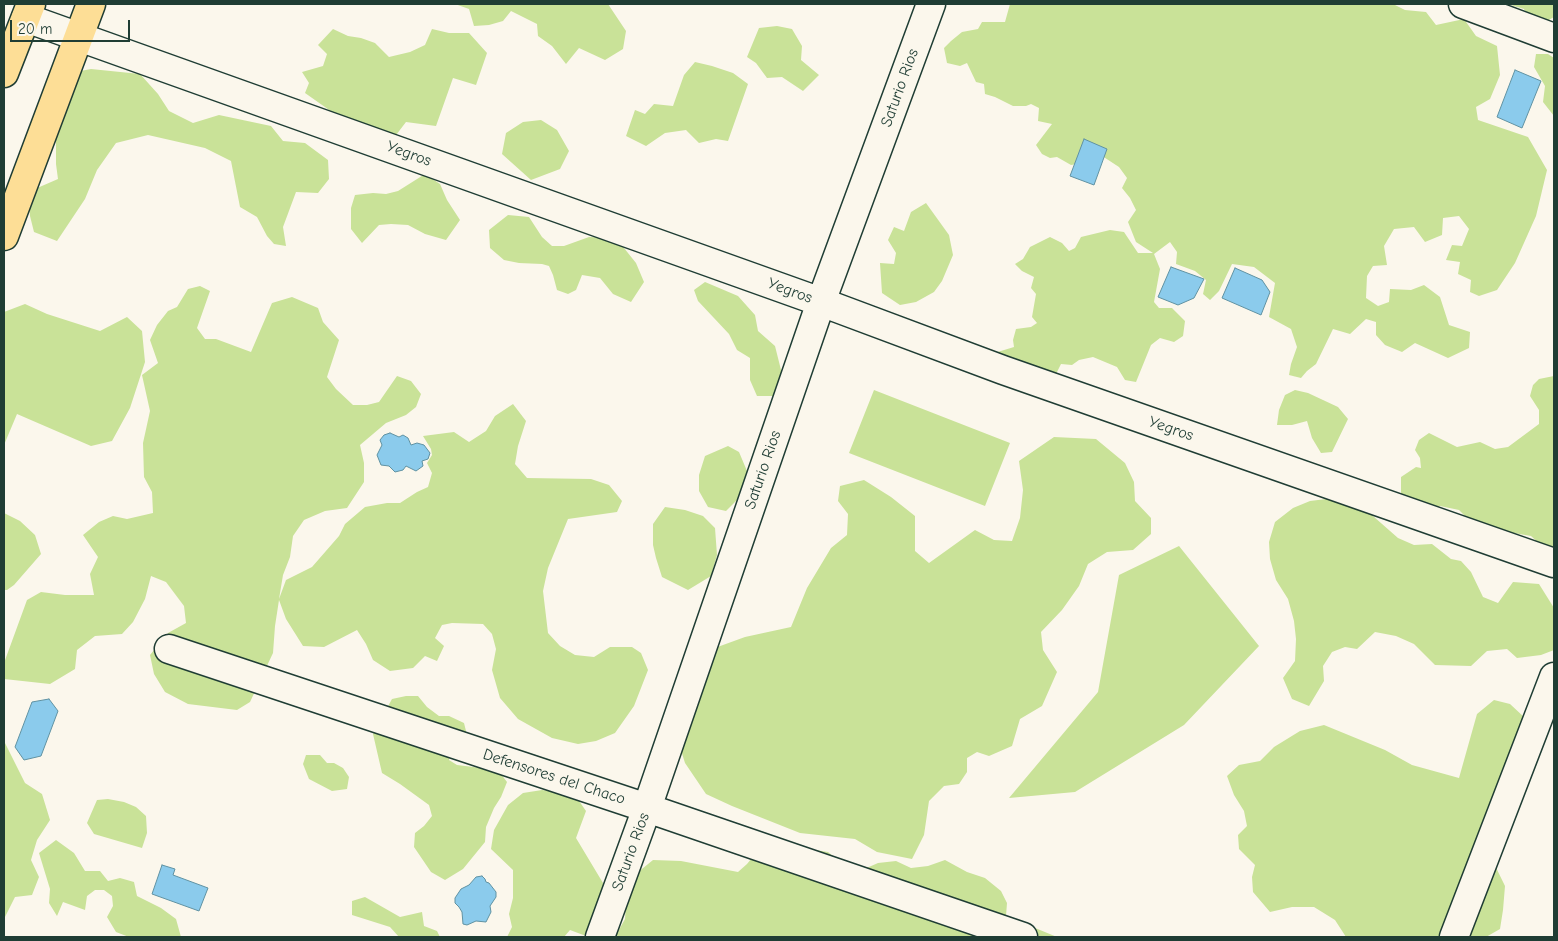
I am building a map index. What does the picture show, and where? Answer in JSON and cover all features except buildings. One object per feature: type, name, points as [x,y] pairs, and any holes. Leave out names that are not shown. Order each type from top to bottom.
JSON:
[{"type":"main road","points":[[4,236],[91,4]]},
{"type":"main road","points":[[4,73],[28,11]]},
{"type":"street","name":"Saturio Rios","points":[[600,937],[647,808],[821,302],[931,4]]},
{"type":"street","points":[[1463,4],[1554,38]]},
{"type":"street","name":"Yegros","points":[[28,11],[78,36],[821,302],[1003,370],[1554,564]]},
{"type":"street","name":"Defensores del Chaco","points":[[169,649],[647,808],[1022,937]]},
{"type":"street","points":[[1454,937],[1554,677]]},
{"type":"green space","points":[[455,4],[608,4],[626,31],[623,49],[605,60],[579,48],[566,64],[552,46],[538,36],[537,24],[511,11],[503,21],[489,25],[474,26],[469,9]]},
{"type":"green space","points":[[1010,4],[1393,4],[1405,10],[1426,12],[1436,25],[1464,19],[1476,36],[1497,46],[1500,75],[1490,99],[1476,107],[1478,120],[1528,137],[1547,170],[1536,216],[1515,263],[1497,290],[1479,296],[1470,292],[1471,280],[1458,274],[1460,262],[1446,260],[1452,245],[1462,246],[1469,229],[1459,216],[1443,218],[1442,235],[1425,242],[1414,227],[1394,229],[1384,246],[1387,265],[1373,266],[1367,276],[1366,298],[1378,306],[1389,302],[1390,289],[1411,290],[1424,285],[1440,297],[1449,325],[1470,332],[1469,348],[1448,358],[1415,343],[1402,352],[1385,345],[1376,335],[1376,322],[1366,319],[1350,334],[1333,329],[1316,364],[1301,378],[1289,375],[1297,347],[1291,329],[1269,317],[1275,283],[1254,267],[1232,264],[1219,291],[1210,300],[1203,294],[1206,280],[1195,271],[1176,264],[1177,252],[1170,242],[1154,254],[1160,269],[1154,302],[1159,308],[1172,308],[1185,321],[1183,336],[1174,342],[1160,338],[1151,345],[1136,382],[1125,380],[1117,367],[1093,357],[1079,360],[1072,365],[1061,364],[1050,386],[991,354],[1014,347],[1013,340],[1016,329],[1031,327],[1037,323],[1032,317],[1036,294],[1031,288],[1034,277],[1022,271],[1015,264],[1023,259],[1030,247],[1050,237],[1062,243],[1069,251],[1075,248],[1081,237],[1110,230],[1124,232],[1138,253],[1153,253],[1136,242],[1128,222],[1136,210],[1122,188],[1127,178],[1119,167],[1096,152],[1089,162],[1071,165],[1057,157],[1050,158],[1042,154],[1036,145],[1052,124],[1038,121],[1039,108],[1031,104],[1013,106],[985,94],[984,84],[976,82],[967,63],[960,66],[947,63],[944,48],[951,41],[962,32],[978,29],[982,22],[1005,22]]},
{"type":"green space","points":[[1510,4],[1553,4],[1554,17],[1547,21],[1530,21],[1524,9]]},
{"type":"green space","points":[[777,26],[792,29],[802,46],[801,60],[819,75],[803,91],[782,77],[767,78],[756,63],[747,57],[759,28]]},
{"type":"green space","points":[[333,29],[348,36],[375,43],[389,57],[410,52],[425,45],[432,29],[449,33],[469,33],[487,53],[476,85],[453,78],[436,126],[406,122],[393,139],[342,119],[305,93],[309,83],[302,72],[323,66],[327,54],[318,45]]},
{"type":"green space","points":[[1536,54],[1548,54],[1554,58],[1554,116],[1543,102],[1545,86],[1534,67]]},
{"type":"green space","points":[[695,62],[733,73],[748,84],[728,141],[716,139],[699,143],[686,130],[665,133],[646,146],[626,136],[635,110],[645,114],[654,104],[673,106],[684,75]]},
{"type":"green space","points":[[91,69],[140,74],[158,94],[169,111],[193,123],[219,115],[271,126],[283,141],[305,143],[328,160],[329,179],[318,193],[296,192],[283,227],[286,246],[274,244],[267,236],[257,217],[240,207],[231,161],[205,148],[148,135],[116,143],[97,170],[85,199],[57,241],[34,232],[30,216],[28,192],[58,179],[56,142],[43,104],[49,77]]},
{"type":"green space","points":[[541,120],[557,130],[569,151],[560,169],[531,180],[502,154],[506,133],[523,122]]},
{"type":"green space","points":[[425,174],[440,184],[447,200],[460,220],[446,240],[425,234],[408,225],[391,224],[379,225],[362,243],[351,229],[351,208],[355,195],[386,194],[398,191]]},
{"type":"green space","points":[[926,203],[949,235],[953,255],[942,281],[934,292],[916,302],[900,305],[882,293],[880,263],[894,264],[896,253],[888,240],[894,227],[904,231],[911,212]]},
{"type":"green space","points":[[508,215],[529,217],[542,237],[552,246],[564,246],[589,237],[616,238],[636,263],[644,282],[631,302],[613,294],[600,278],[582,275],[576,290],[568,294],[557,290],[549,266],[504,260],[490,248],[489,230]]},
{"type":"green space","points":[[705,282],[738,296],[755,315],[758,331],[775,346],[782,374],[773,396],[757,396],[750,380],[750,358],[737,350],[729,334],[698,301],[694,290]]},
{"type":"green space","points":[[200,286],[210,291],[197,328],[205,339],[216,339],[251,352],[272,303],[292,297],[318,308],[323,322],[339,340],[327,377],[336,389],[353,405],[367,405],[379,402],[397,376],[411,381],[421,394],[416,407],[406,415],[386,423],[360,445],[364,463],[364,482],[347,508],[325,511],[304,520],[293,536],[290,557],[283,575],[279,599],[286,580],[312,567],[339,536],[345,524],[365,507],[400,503],[428,487],[432,473],[427,463],[432,455],[431,449],[423,436],[454,432],[469,442],[486,431],[495,416],[513,404],[526,421],[518,446],[515,464],[527,478],[591,479],[609,485],[622,501],[617,512],[568,519],[548,568],[543,591],[548,633],[560,646],[575,655],[594,657],[610,647],[632,647],[641,653],[648,670],[634,706],[615,733],[596,741],[578,744],[552,738],[518,719],[500,698],[492,670],[496,649],[492,634],[483,624],[452,623],[442,625],[435,638],[444,646],[437,661],[425,656],[413,668],[390,671],[373,660],[357,630],[324,647],[303,646],[286,619],[279,600],[273,653],[250,702],[237,710],[188,704],[165,692],[154,674],[150,655],[168,633],[186,623],[184,606],[166,582],[151,576],[145,599],[133,622],[122,634],[95,636],[77,650],[75,669],[50,684],[4,679],[4,663],[27,600],[41,592],[65,595],[94,595],[90,574],[98,557],[83,535],[99,522],[113,516],[127,519],[153,513],[152,492],[144,477],[143,443],[150,411],[142,375],[158,363],[150,340],[157,325],[168,311],[177,307],[188,289]]},
{"type":"green space","points":[[25,304],[47,314],[100,331],[127,317],[142,331],[145,362],[130,408],[112,441],[91,446],[17,414],[4,445],[4,312]]},
{"type":"green space","points":[[1554,376],[1554,553],[1543,547],[1531,536],[1491,529],[1478,529],[1459,510],[1440,506],[1431,510],[1401,496],[1401,477],[1416,467],[1421,468],[1420,458],[1415,450],[1419,440],[1429,433],[1457,447],[1480,442],[1495,449],[1508,447],[1539,424],[1539,410],[1530,396],[1533,385],[1539,379]]},
{"type":"green space","points":[[874,390],[1010,443],[985,506],[849,453]]},
{"type":"green space","points":[[1295,390],[1308,393],[1338,407],[1348,419],[1332,452],[1321,453],[1312,438],[1307,421],[1292,425],[1277,425],[1279,410],[1285,395]]},
{"type":"green space","points":[[1054,437],[1096,439],[1125,463],[1134,482],[1135,501],[1151,518],[1151,534],[1133,550],[1107,552],[1088,564],[1079,586],[1062,610],[1041,632],[1043,650],[1057,672],[1042,706],[1020,719],[1012,746],[989,756],[977,752],[967,758],[967,772],[959,784],[944,786],[929,801],[924,835],[912,859],[877,852],[855,839],[800,833],[706,794],[685,763],[674,728],[701,653],[745,637],[791,627],[807,588],[831,548],[847,535],[848,514],[838,501],[840,486],[864,480],[891,497],[915,516],[915,551],[929,563],[975,530],[994,540],[1012,541],[1020,518],[1023,490],[1019,461]]},
{"type":"green space","points":[[728,446],[739,452],[747,471],[748,486],[726,511],[708,507],[699,491],[699,475],[705,456]]},
{"type":"green space","points":[[1342,497],[1365,509],[1398,538],[1414,545],[1432,544],[1451,559],[1461,561],[1471,572],[1483,597],[1498,603],[1513,582],[1539,584],[1554,608],[1554,650],[1541,655],[1517,658],[1507,649],[1487,651],[1471,666],[1435,665],[1414,644],[1396,636],[1375,632],[1357,649],[1345,647],[1332,652],[1323,666],[1324,681],[1309,706],[1292,699],[1283,678],[1295,661],[1296,639],[1294,621],[1288,599],[1276,580],[1270,559],[1269,542],[1275,522],[1293,508],[1310,501]]},
{"type":"green space","points":[[665,507],[685,510],[703,516],[715,528],[717,555],[711,576],[688,590],[662,577],[656,558],[653,545],[653,524]]},
{"type":"green space","points":[[4,513],[20,521],[35,535],[41,554],[14,585],[7,590],[4,590]]},
{"type":"green space","points":[[1179,546],[1259,646],[1184,725],[1075,792],[1009,798],[1098,692],[1119,575]]},
{"type":"green space","points":[[418,696],[427,707],[439,716],[449,716],[464,723],[467,735],[454,739],[449,760],[457,765],[498,770],[507,782],[486,827],[485,842],[463,869],[445,880],[431,872],[414,847],[415,833],[432,816],[429,805],[382,773],[373,734],[392,699]]},
{"type":"green space","points":[[1494,700],[1510,704],[1524,717],[1482,839],[1505,886],[1500,929],[1486,937],[1346,937],[1335,920],[1314,907],[1292,907],[1270,912],[1253,892],[1252,877],[1255,865],[1239,849],[1238,835],[1247,826],[1244,811],[1234,795],[1227,776],[1239,765],[1260,761],[1274,747],[1300,731],[1324,725],[1385,750],[1412,765],[1459,778],[1477,714]]},
{"type":"green space","points":[[4,741],[25,783],[42,794],[50,820],[37,840],[31,860],[39,877],[32,895],[15,897],[4,919]]},
{"type":"green space","points":[[306,755],[320,755],[327,763],[334,763],[343,768],[349,777],[347,789],[332,791],[309,779],[303,764]]},
{"type":"green space","points":[[542,790],[559,792],[577,798],[586,811],[576,838],[609,893],[599,921],[586,936],[570,930],[564,937],[507,937],[512,927],[509,914],[513,898],[513,870],[491,849],[494,830],[508,805],[523,793]]},
{"type":"green space","points":[[108,799],[124,802],[136,807],[146,816],[147,833],[142,848],[94,834],[87,823],[97,800]]},
{"type":"green space","points":[[56,840],[74,853],[85,871],[100,871],[108,881],[120,878],[134,882],[137,896],[161,908],[176,919],[181,937],[129,937],[116,932],[107,917],[113,906],[112,896],[104,890],[95,890],[87,896],[85,910],[63,902],[57,916],[49,903],[50,889],[39,853]]},
{"type":"green space","points":[[765,842],[828,852],[845,866],[862,870],[878,863],[896,861],[911,868],[928,866],[945,860],[967,872],[985,878],[1001,891],[1007,903],[1006,916],[1057,937],[615,937],[625,919],[627,888],[637,873],[653,860],[681,861],[738,872]]},
{"type":"green space","points":[[365,897],[400,917],[422,912],[424,926],[437,931],[440,937],[399,937],[390,927],[352,915],[352,901]]},
{"type":"water","points":[[1515,70],[1541,81],[1522,128],[1497,117]]},
{"type":"water","points":[[1084,139],[1107,149],[1094,185],[1070,176]]},
{"type":"water","points":[[1171,267],[1204,279],[1194,298],[1178,305],[1158,297]]},
{"type":"water","points":[[1235,268],[1262,280],[1270,292],[1261,315],[1222,298]]},
{"type":"water","points":[[390,433],[399,437],[403,435],[408,438],[411,445],[417,443],[424,445],[430,453],[428,459],[422,461],[423,466],[416,471],[406,466],[403,470],[395,472],[389,466],[381,465],[377,455],[382,445],[380,440],[384,435]]},
{"type":"water","points":[[49,699],[58,711],[41,756],[24,760],[15,747],[32,702]]},
{"type":"water","points":[[162,865],[175,869],[173,875],[208,888],[199,911],[152,894]]},
{"type":"water","points":[[482,876],[496,892],[496,897],[490,906],[491,912],[486,922],[476,921],[467,925],[463,924],[462,912],[455,903],[455,898],[461,889],[469,885],[476,877]]}]
